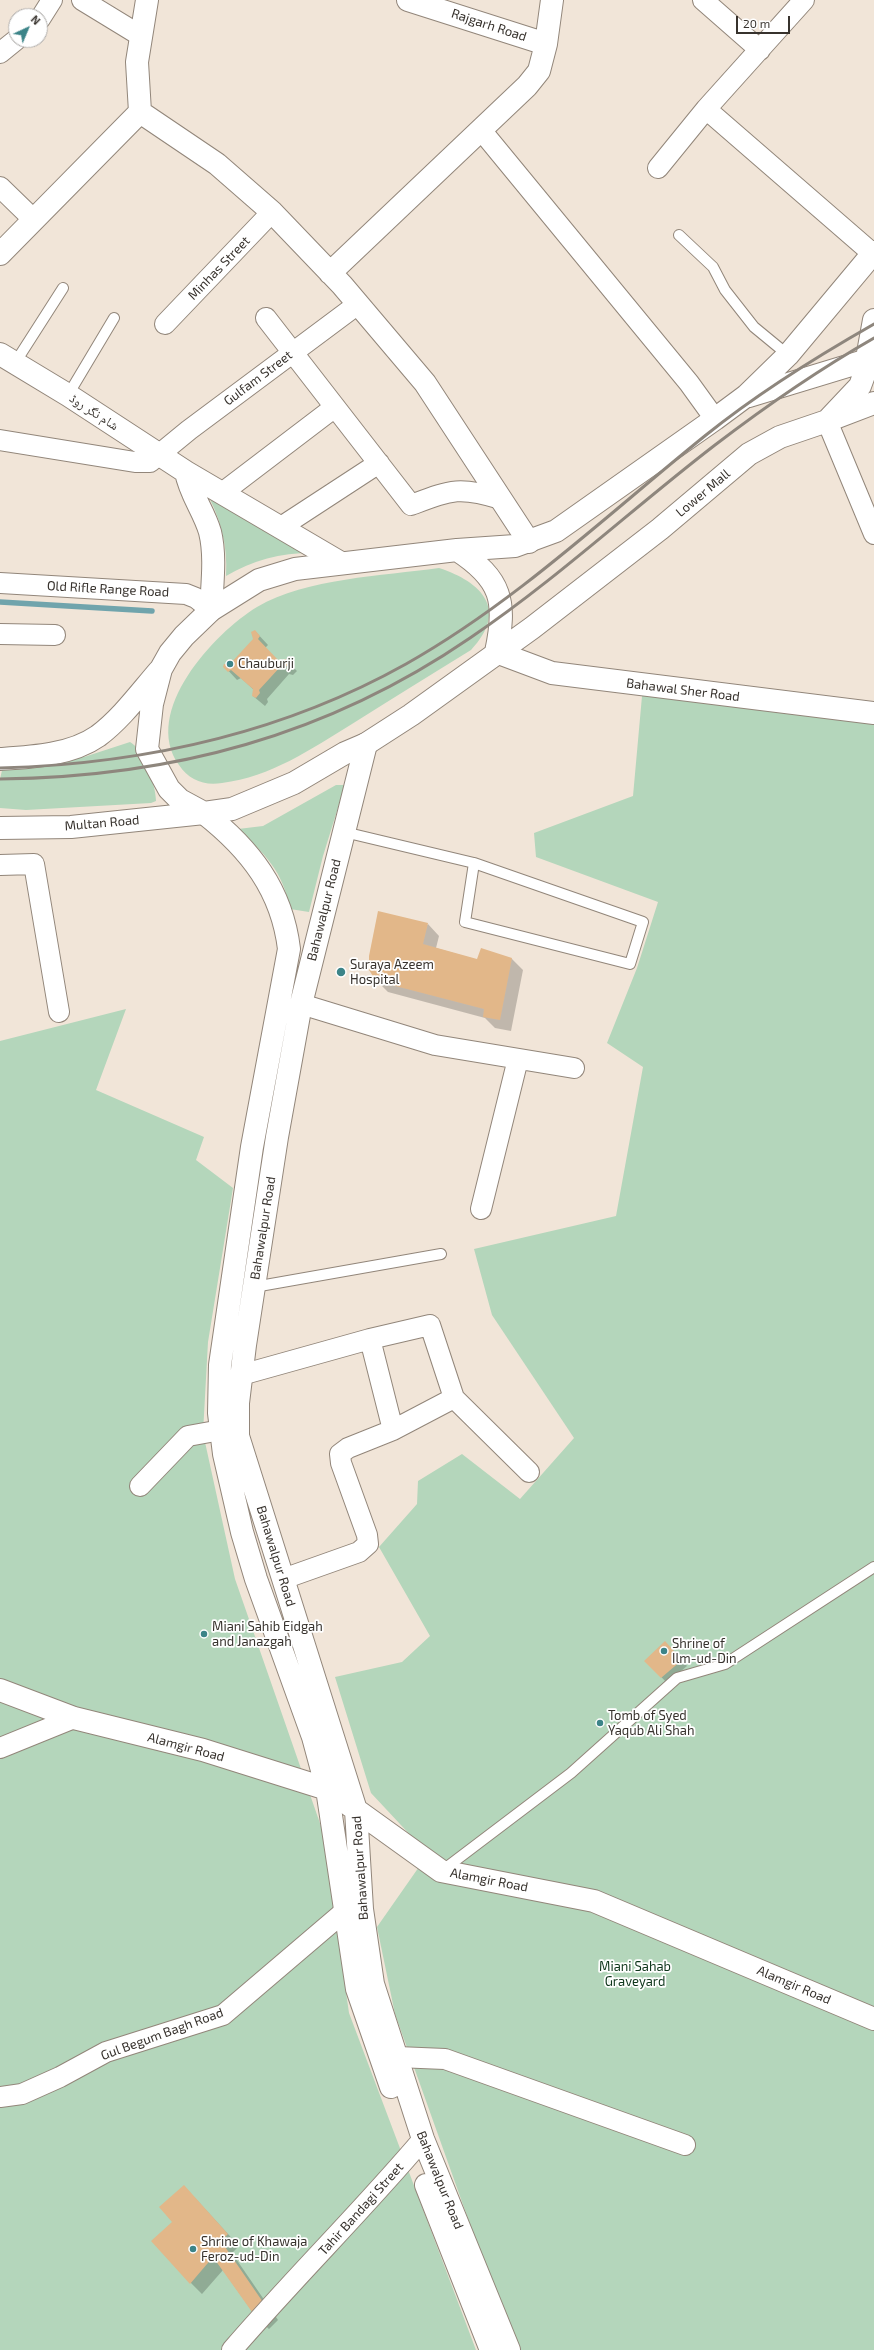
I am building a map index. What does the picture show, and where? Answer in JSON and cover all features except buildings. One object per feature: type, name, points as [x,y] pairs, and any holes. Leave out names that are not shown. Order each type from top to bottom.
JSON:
[{"type":"main road","points":[[0,254],[140,112],[137,62],[147,0]]},
{"type":"main road","name":"Rajgarh Road","points":[[408,0],[546,44]]},
{"type":"main road","points":[[330,273],[527,86],[539,71],[546,44],[552,0]]},
{"type":"main road","points":[[140,112],[216,164],[272,212],[330,273],[425,383],[529,542]]},
{"type":"main road","points":[[0,760],[26,758],[59,752],[81,745],[98,736],[126,709],[161,668],[184,636],[211,610],[241,590],[276,574],[307,567],[341,563],[457,550],[515,546],[556,531],[746,396],[788,355],[873,252]]},
{"type":"main road","name":"Lower Mall","points":[[366,744],[416,712],[496,652],[532,628],[660,529],[749,454],[780,437],[827,421],[860,386],[870,360],[874,320]]},
{"type":"main road","name":"شام نگر روڈ","points":[[8,359],[68,395],[186,472],[341,563]]},
{"type":"main road","points":[[746,396],[870,360]]},
{"type":"main road","points":[[827,421],[874,403]]},
{"type":"main road","points":[[186,472],[188,486],[210,532],[212,564],[211,610]]},
{"type":"main road","points":[[457,550],[490,578],[499,594],[502,608],[502,625],[496,652]]},
{"type":"main road","name":"Bahawal Sher Road","points":[[496,652],[552,674],[874,713]]},
{"type":"main road","name":"Bahawalpur Road","points":[[161,668],[152,704],[148,749],[169,789],[180,800],[204,813],[226,830],[256,863],[270,887],[284,921],[289,950],[252,1147],[223,1350],[219,1413],[224,1454],[242,1532],[256,1579],[313,1737],[327,1789],[357,1989],[418,2145],[491,2350]]},
{"type":"main road","name":"Bahawalpur Road","points":[[366,744],[301,1004],[277,1137],[241,1375],[238,1403],[238,1436],[356,1810],[362,1909],[373,1984],[396,2057],[418,2145],[509,2350]]},
{"type":"main road","name":"Multan Road","points":[[0,828],[71,827],[232,809],[251,803],[294,783],[345,753],[366,744]]},
{"type":"main road","name":"Alamgir Road","points":[[0,1690],[74,1718],[203,1750],[327,1789],[441,1871],[594,1901],[874,2019]]},
{"type":"street","points":[[82,0],[141,36]]},
{"type":"street","points":[[703,0],[760,50]]},
{"type":"street","points":[[658,168],[706,109],[804,0]]},
{"type":"street","points":[[0,53],[8,46]]},
{"type":"street","points":[[706,109],[873,252]]},
{"type":"street","points":[[481,130],[689,382],[715,419]]},
{"type":"street","points":[[0,186],[34,220]]},
{"type":"street","name":"Minhas Street","points":[[165,324],[272,212]]},
{"type":"street","name":"Gulfam Street","points":[[0,440],[135,462],[150,462],[189,430],[358,304]]},
{"type":"street","points":[[266,318],[411,505],[442,494],[464,490],[501,500]]},
{"type":"street","points":[[222,493],[335,407]]},
{"type":"street","points":[[827,421],[874,534]]},
{"type":"street","points":[[281,527],[379,463]]},
{"type":"street","name":"Old Rifle Range Road","points":[[0,583],[186,594],[196,598],[211,610]]},
{"type":"street","points":[[0,634],[55,635]]},
{"type":"street","points":[[0,865],[34,864],[59,1012]]},
{"type":"street","points":[[301,1004],[435,1045],[574,1068]]},
{"type":"street","points":[[481,1209],[518,1059]]},
{"type":"street","points":[[241,1375],[370,1339],[430,1325],[454,1398],[529,1472]]},
{"type":"street","points":[[370,1339],[393,1430]]},
{"type":"street","points":[[283,1579],[359,1552],[368,1544],[367,1535],[341,1462],[340,1454],[348,1448],[393,1430],[454,1398]]},
{"type":"street","points":[[140,1486],[188,1436],[221,1430]]},
{"type":"street","points":[[0,1748],[74,1718]]},
{"type":"street","name":"Gul Begum Bagh Road","points":[[0,2097],[22,2094],[60,2077],[106,2052],[223,2015],[345,1911]]},
{"type":"street","points":[[396,2057],[445,2059],[685,2145]]},
{"type":"street","name":"Tahir Bandagi Street","points":[[232,2350],[369,2203],[418,2145]]},
{"type":"lane","points":[[679,235],[713,267],[725,290],[754,327],[788,355]]},
{"type":"lane","points":[[8,359],[63,288]]},
{"type":"lane","points":[[68,395],[114,318]]},
{"type":"lane","points":[[344,832],[474,863],[643,922],[630,964],[465,922],[474,863]]},
{"type":"lane","points":[[254,1287],[441,1254]]},
{"type":"lane","points":[[441,1871],[571,1773],[676,1678],[725,1664],[874,1567]]},
{"type":"green space","points":[[204,488],[312,553],[289,554],[267,558],[236,570],[226,576],[226,553],[222,530]]},
{"type":"green space","points":[[439,568],[467,581],[478,590],[485,599],[489,610],[488,622],[482,636],[471,650],[306,752],[290,761],[257,775],[240,780],[209,784],[198,781],[187,775],[179,765],[170,744],[169,722],[176,699],[188,676],[203,654],[221,635],[240,619],[257,607],[277,597],[322,584],[370,576]]},
{"type":"green space","name":"Miani Sahab Graveyard","points":[[643,685],[874,713],[874,2350],[520,2350],[487,2272],[395,2014],[377,1927],[428,1854],[371,1793],[335,1677],[402,1662],[430,1636],[379,1547],[417,1504],[418,1481],[462,1454],[520,1499],[574,1438],[492,1315],[474,1249],[616,1216],[643,1067],[607,1043],[637,968],[658,902],[536,857],[534,833],[633,796]]},
{"type":"green space","points":[[130,742],[140,752],[148,768],[154,786],[156,801],[151,803],[26,810],[0,808],[0,779],[3,766],[18,762],[84,757]]},
{"type":"green space","points":[[336,785],[345,785],[323,856],[309,912],[290,909],[283,884],[272,864],[238,829],[263,826]]},
{"type":"green space","points":[[126,1009],[96,1090],[204,1137],[196,1160],[233,1188],[208,1342],[203,1433],[235,1579],[323,1832],[349,2013],[476,2350],[0,2350],[0,1041]]},
{"type":"waterway","points":[[0,602],[152,611]]},
{"type":"railway","points":[[0,768],[106,760],[158,752],[209,741],[260,727],[310,709],[358,688],[406,664],[446,640],[486,613],[523,585],[597,526],[706,435],[746,405],[788,376],[874,324]]},
{"type":"railway","points":[[0,779],[64,776],[126,770],[187,759],[246,744],[304,725],[360,701],[416,672],[502,616],[564,568],[684,469],[734,431],[773,402],[874,338]]},
{"type":"place","name":"Chauburji","points":[[230,664]]},
{"type":"place","name":"Suraya Azeem Hospital","points":[[341,972]]},
{"type":"place","name":"Miani Sahib Eidgah and Janazgah","points":[[204,1634]]},
{"type":"place","name":"Shrine of Ilm-ud-Din","points":[[664,1651]]},
{"type":"place","name":"Tomb of Syed Yaqub Ali Shah","points":[[600,1723]]},
{"type":"place","name":"Shrine of Khawaja Feroz-ud-Din","points":[[193,2249]]}]
